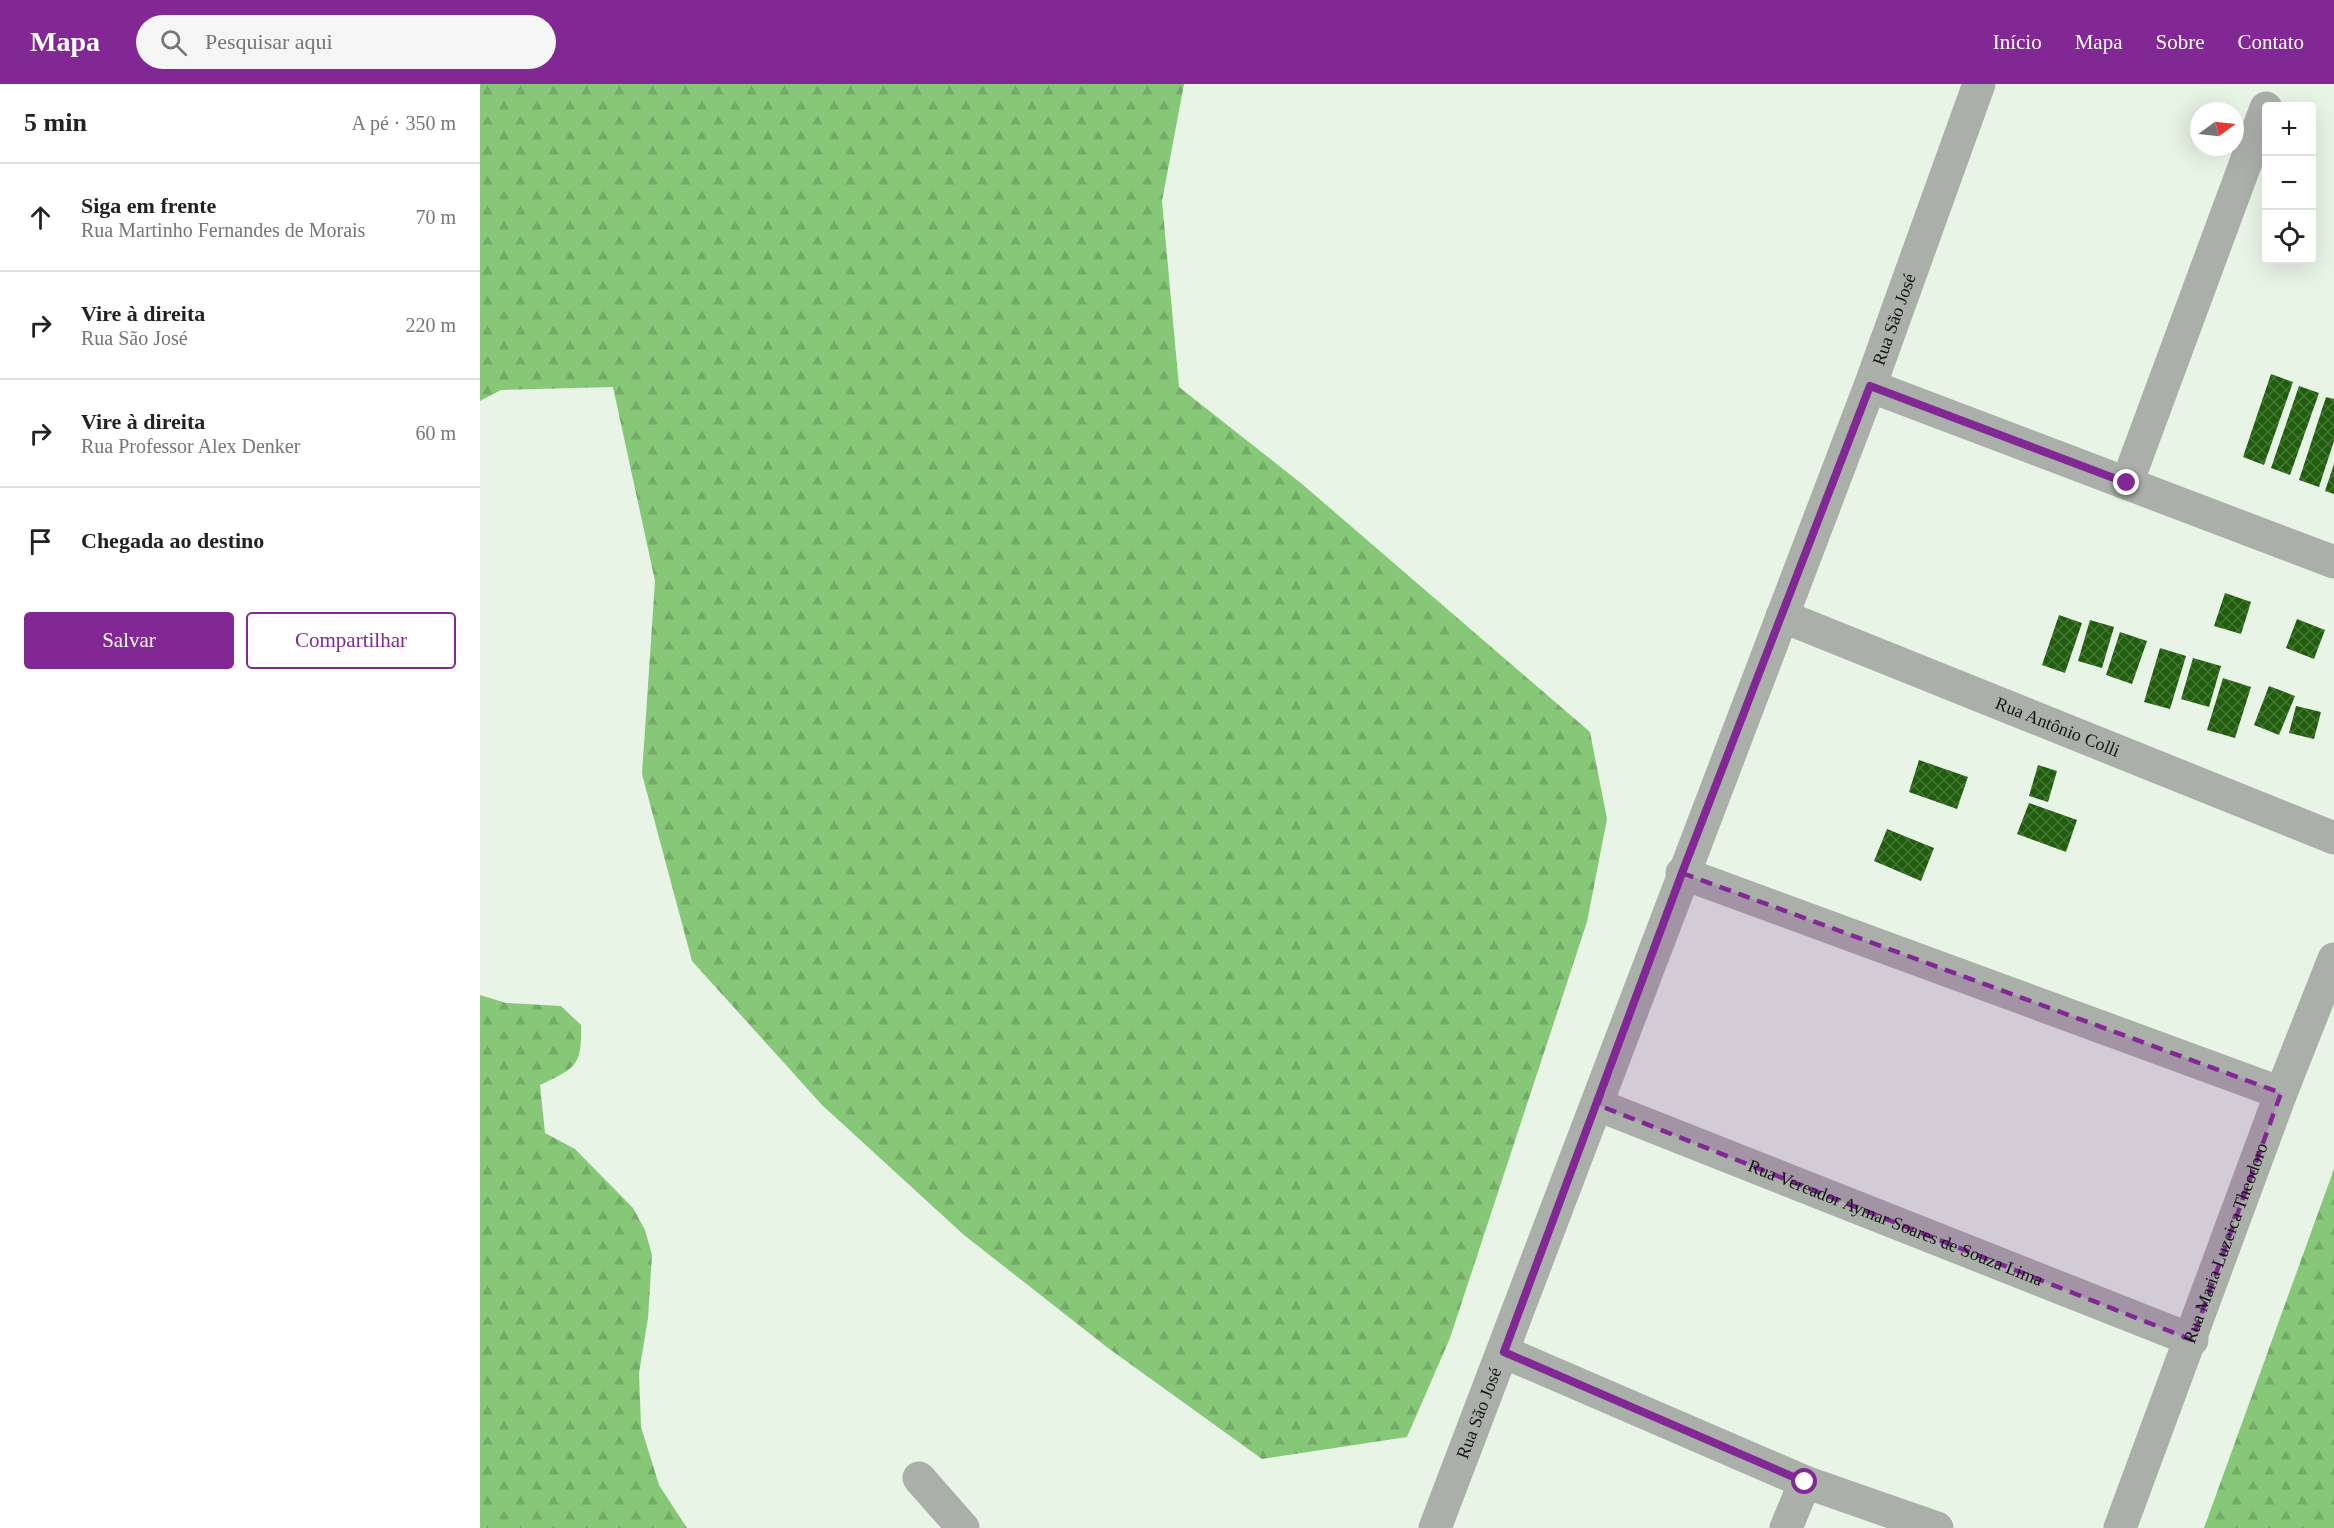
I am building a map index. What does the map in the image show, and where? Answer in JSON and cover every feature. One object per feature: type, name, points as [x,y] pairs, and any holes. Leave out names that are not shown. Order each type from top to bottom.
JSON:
[{"type":"street","name":"Rua São José","points":[[1435,1528],[1598,1105],[1682,873],[1870,386],[1979,84]]},
{"type":"street","points":[[2269,102],[2276,84]]},
{"type":"street","points":[[2127,483],[2262,120]]},
{"type":"street","points":[[1870,386],[2334,562]]},
{"type":"street","name":"Rua Antônio Colli","points":[[1782,616],[2334,838]]},
{"type":"street","points":[[1682,873],[2281,1093]]},
{"type":"street","name":"Rua Maria Luzeica Theodoro","points":[[2120,1528],[2192,1340],[2281,1093],[2334,959]]},
{"type":"street","name":"Rua Vereador Aymar Soares de Souza Lima","points":[[1598,1105],[2192,1340]]},
{"type":"street","points":[[1504,1352],[1805,1482],[1937,1528]]},
{"type":"street","points":[[919,1478],[963,1528]]},
{"type":"street","points":[[1786,1528],[1805,1482]]},
{"type":"highlighted area","points":[[1682,873],[2281,1093],[2192,1340],[1598,1105]]},
{"type":"green space","points":[[480,84],[1184,84],[1162,201],[1179,387],[1302,484],[1590,732],[1607,819],[1587,922],[1450,1338],[1407,1437],[1262,1459],[1108,1348],[964,1235],[822,1105],[692,961],[642,774],[655,581],[613,387],[501,390],[480,401]]},
{"type":"green space","points":[[480,995],[506,1003],[561,1006],[581,1025],[580,1049],[574,1064],[562,1074],[540,1085],[545,1133],[575,1149],[633,1208],[645,1230],[652,1255],[648,1318],[639,1373],[641,1427],[659,1485],[687,1528],[480,1528]]},
{"type":"green space","points":[[2334,1169],[2334,1528],[2204,1528]]},
{"type":"building","points":[[2271,374],[2293,382],[2264,465],[2243,457]]},
{"type":"building","points":[[2299,386],[2319,393],[2290,475],[2271,468]]},
{"type":"building","points":[[2326,397],[2334,399],[2334,441],[2319,487],[2299,480]]},
{"type":"building","points":[[2334,464],[2334,494],[2325,491]]},
{"type":"building","points":[[2225,593],[2251,602],[2241,634],[2214,626]]},
{"type":"building","points":[[2059,615],[2082,623],[2065,673],[2042,665]]},
{"type":"building","points":[[2297,619],[2325,630],[2314,659],[2286,648]]},
{"type":"building","points":[[2090,620],[2114,627],[2102,668],[2078,661]]},
{"type":"building","points":[[2120,632],[2147,641],[2132,684],[2106,675]]},
{"type":"building","points":[[2160,648],[2186,656],[2170,709],[2144,702]]},
{"type":"building","points":[[2193,658],[2221,666],[2209,707],[2181,699]]},
{"type":"building","points":[[2223,678],[2251,687],[2235,738],[2207,730]]},
{"type":"building","points":[[2269,686],[2295,696],[2279,735],[2254,725]]},
{"type":"building","points":[[2296,706],[2321,712],[2314,739],[2289,733]]},
{"type":"building","points":[[1919,760],[1968,777],[1957,809],[1909,792]]},
{"type":"building","points":[[2038,765],[2057,771],[2048,802],[2029,796]]},
{"type":"building","points":[[2029,803],[2077,820],[2066,852],[2017,834]]},
{"type":"building","points":[[1887,829],[1934,848],[1921,881],[1874,861]]},
{"type":"route","points":[[1805,1482],[1504,1352],[1598,1105],[1682,873],[1870,386],[2127,483]]}]
